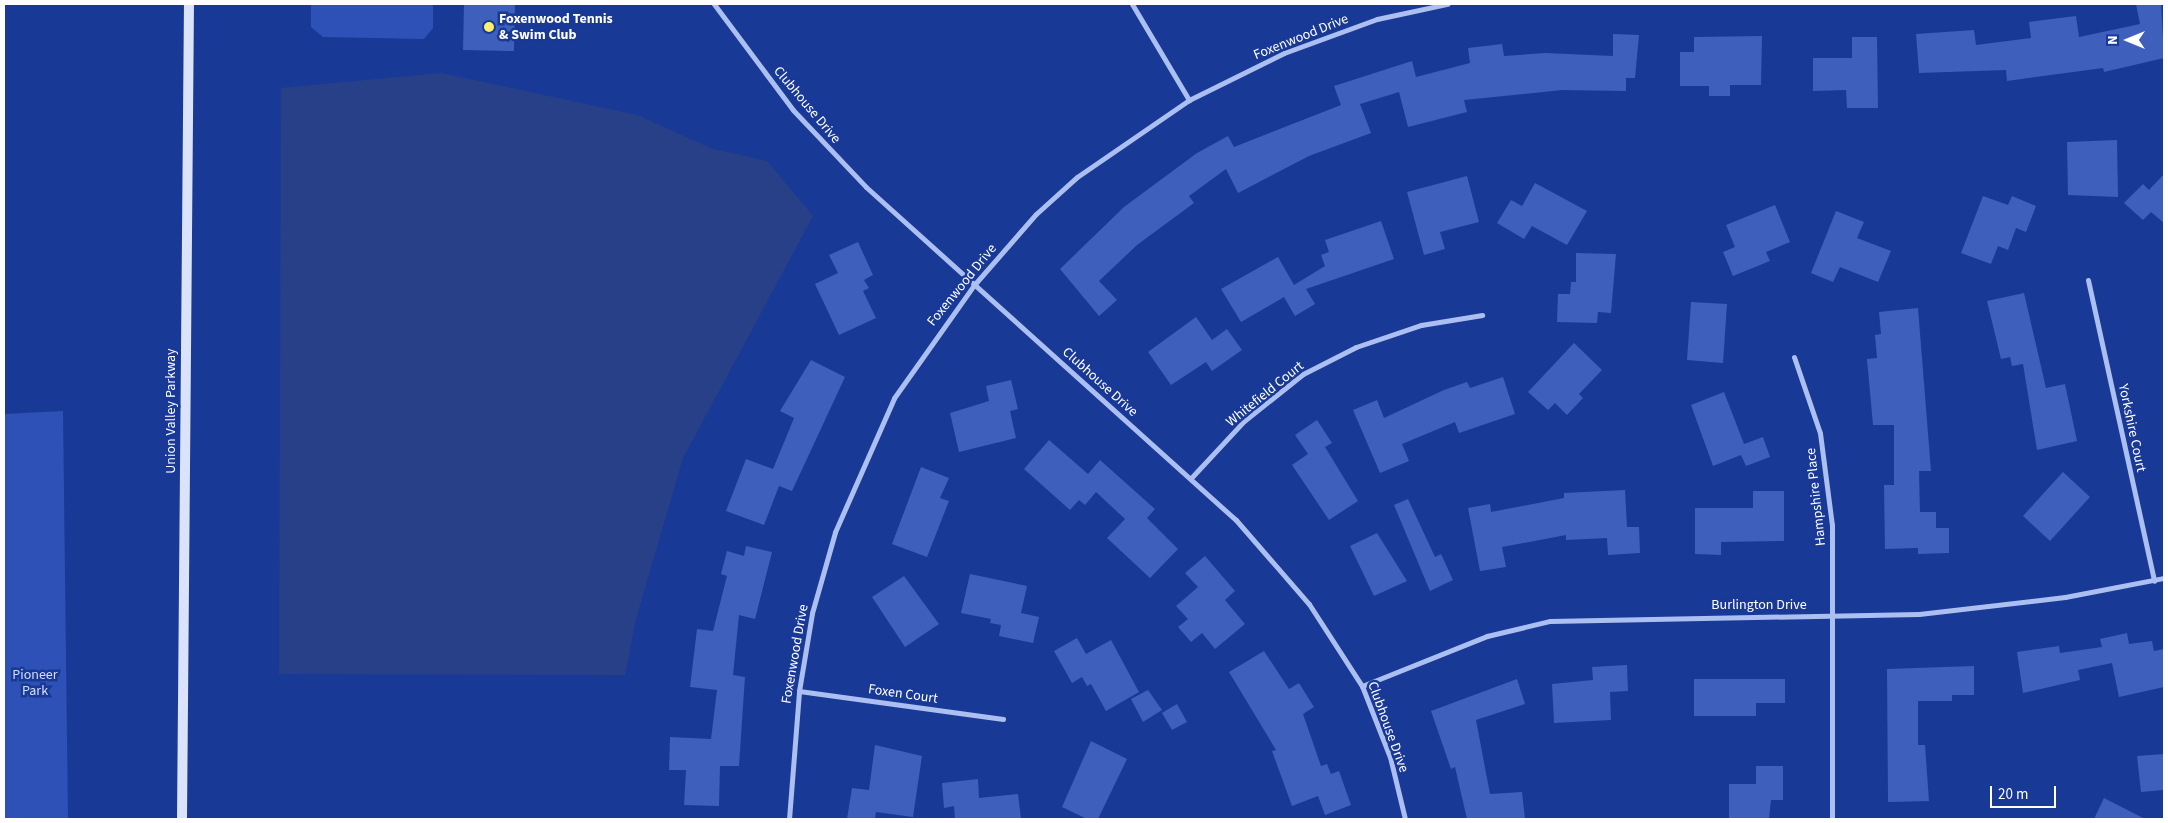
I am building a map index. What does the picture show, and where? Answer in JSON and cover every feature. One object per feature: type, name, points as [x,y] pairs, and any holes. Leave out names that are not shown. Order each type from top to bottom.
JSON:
[{"type":"street","name":"Union Valley Parkway","points":[[182,819],[189,4]]},
{"type":"street","name":"Clubhouse Drive","points":[[714,4],[793,110],[866,187],[1236,520],[1309,604],[1362,686],[1390,757],[1405,819]]},
{"type":"street","points":[[1132,4],[1189,100]]},
{"type":"street","name":"Foxenwood Drive","points":[[789,819],[799,691],[812,613],[835,532],[859,471],[894,398],[974,285],[1036,214],[1077,177],[1189,100],[1284,53],[1377,19],[1447,4]]},
{"type":"street","name":"Yorkshire Court","points":[[2088,280],[2154,581]]},
{"type":"street","name":"Whitefield Court","points":[[1191,478],[1244,421],[1303,374],[1356,347],[1421,325],[1482,315]]},
{"type":"street","name":"Hampshire Place","points":[[1794,357],[1820,433],[1832,525],[1832,819]]},
{"type":"street","name":"Burlington Drive","points":[[1362,686],[1487,636],[1550,620],[1833,615],[1978,608],[2164,578]]},
{"type":"street","name":"Foxen Court","points":[[799,691],[1003,719]]},
{"type":"green space","points":[[311,4],[433,4],[433,28],[424,39],[323,37],[311,27]]},
{"type":"green space","name":"Pioneer Park","points":[[63,411],[68,819],[4,819],[4,414]]},
{"type":"shaded area","points":[[441,73],[637,115],[713,149],[767,161],[813,216],[683,458],[636,619],[625,675],[279,674],[281,88]]},
{"type":"building","name":"Foxenwood Tennis & Swim Club","points":[[464,4],[515,4],[514,51],[463,50]]},
{"type":"building","points":[[2136,4],[2161,4],[2164,58],[2104,72],[2103,68],[2007,81],[2006,70],[1919,73],[1916,34],[1974,30],[1976,45],[2031,38],[2029,22],[2076,16],[2079,37],[2140,24]]},
{"type":"building","points":[[1613,34],[1639,35],[1635,78],[1626,78],[1626,91],[1562,90],[1464,100],[1467,112],[1408,127],[1399,92],[1360,104],[1371,133],[1309,156],[1238,193],[1226,169],[1189,196],[1194,203],[1137,245],[1099,281],[1117,300],[1099,316],[1060,269],[1124,207],[1197,153],[1228,136],[1234,147],[1341,105],[1334,86],[1412,61],[1416,77],[1470,63],[1468,48],[1502,44],[1504,56],[1545,53],[1613,56]]},
{"type":"building","points":[[1762,36],[1761,85],[1730,85],[1730,96],[1709,96],[1709,86],[1680,86],[1680,52],[1694,52],[1694,37]]},
{"type":"building","points":[[1852,37],[1877,37],[1878,108],[1847,108],[1846,90],[1813,91],[1813,58],[1852,58]]},
{"type":"building","points":[[2117,140],[2118,197],[2068,195],[2067,142]]},
{"type":"building","points":[[2164,174],[2164,223],[2151,212],[2143,220],[2124,203],[2143,184],[2149,190]]},
{"type":"building","points":[[1467,176],[1479,222],[1440,232],[1445,249],[1424,255],[1407,192]]},
{"type":"building","points":[[1535,183],[1587,211],[1567,245],[1532,226],[1524,239],[1497,223],[1511,200],[1522,206]]},
{"type":"building","points":[[1983,196],[2008,205],[2012,196],[2036,206],[2026,232],[2016,228],[2008,250],[1998,246],[1991,264],[1961,253]]},
{"type":"building","points":[[1775,205],[1790,242],[1766,252],[1770,261],[1733,276],[1723,252],[1735,247],[1726,225]]},
{"type":"building","points":[[1836,211],[1864,222],[1857,238],[1891,251],[1878,282],[1840,267],[1833,282],[1811,273]]},
{"type":"building","points":[[1381,221],[1394,259],[1306,289],[1315,304],[1295,316],[1284,297],[1241,322],[1221,289],[1278,257],[1294,285],[1325,266],[1321,255],[1329,252],[1325,240]]},
{"type":"building","points":[[858,242],[873,275],[864,280],[869,288],[863,291],[876,318],[839,335],[815,284],[838,273],[829,255]]},
{"type":"building","points":[[1576,253],[1616,254],[1611,313],[1598,312],[1597,323],[1557,322],[1558,294],[1570,294],[1571,282],[1576,282]]},
{"type":"building","points":[[2024,293],[2046,388],[2065,384],[2077,441],[2037,450],[2023,364],[2012,366],[2010,357],[2001,359],[1987,301]]},
{"type":"building","points":[[1691,302],[1727,304],[1723,363],[1687,360]]},
{"type":"building","points":[[1918,308],[1931,471],[1919,471],[1920,512],[1936,512],[1936,528],[1949,528],[1949,553],[1918,554],[1918,548],[1885,549],[1884,485],[1894,485],[1894,425],[1873,425],[1867,359],[1877,358],[1875,335],[1881,334],[1879,312]]},
{"type":"building","points":[[1196,317],[1212,340],[1227,329],[1242,350],[1212,371],[1206,362],[1171,385],[1148,352]]},
{"type":"building","points":[[1574,343],[1602,370],[1579,394],[1583,398],[1567,415],[1555,403],[1548,410],[1528,392]]},
{"type":"building","points":[[811,360],[845,377],[792,491],[779,486],[764,525],[726,511],[746,459],[773,469],[794,418],[780,411]]},
{"type":"building","points":[[1503,377],[1515,414],[1459,433],[1455,422],[1402,444],[1409,461],[1380,473],[1353,410],[1377,400],[1384,418],[1444,390],[1467,382],[1470,388]]},
{"type":"building","points":[[1011,380],[1018,409],[1010,411],[1016,438],[959,452],[950,413],[989,401],[986,386]]},
{"type":"building","points":[[1724,392],[1744,444],[1763,437],[1770,457],[1746,466],[1741,455],[1713,466],[1691,405]]},
{"type":"building","points":[[1317,420],[1332,443],[1325,447],[1358,501],[1329,520],[1292,465],[1308,454],[1295,435]]},
{"type":"building","points":[[1049,440],[1088,474],[1100,460],[1155,509],[1147,518],[1178,549],[1150,578],[1107,538],[1125,519],[1096,492],[1085,505],[1079,500],[1070,510],[1024,469]]},
{"type":"building","points":[[921,467],[949,478],[940,498],[949,501],[927,557],[892,544]]},
{"type":"building","points":[[2063,472],[2090,497],[2050,541],[2023,516]]},
{"type":"building","points":[[1625,490],[1627,527],[1639,527],[1640,553],[1608,555],[1607,538],[1566,540],[1566,535],[1502,547],[1506,567],[1480,571],[1468,508],[1490,504],[1491,512],[1564,498],[1564,493]]},
{"type":"building","points":[[1753,491],[1784,491],[1784,541],[1721,542],[1721,555],[1695,554],[1695,508],[1753,508]]},
{"type":"building","points":[[1408,499],[1435,557],[1441,554],[1453,580],[1430,591],[1394,505]]},
{"type":"building","points":[[1377,533],[1407,581],[1374,596],[1350,546]]},
{"type":"building","points":[[746,546],[772,552],[755,619],[739,615],[733,675],[745,677],[739,766],[720,766],[719,806],[684,805],[686,770],[669,770],[670,737],[711,739],[717,690],[690,687],[697,629],[713,631],[727,576],[721,574],[727,551],[744,556]]},
{"type":"building","points":[[1205,556],[1235,591],[1225,600],[1245,624],[1215,649],[1202,633],[1191,642],[1178,627],[1188,619],[1176,606],[1198,587],[1185,573]]},
{"type":"building","points":[[970,574],[1027,586],[1021,613],[1039,617],[1033,643],[999,636],[1001,625],[990,623],[991,619],[961,613]]},
{"type":"building","points":[[904,576],[939,624],[905,647],[872,597]]},
{"type":"building","points":[[2127,633],[2129,644],[2152,641],[2154,651],[2164,649],[2164,687],[2119,697],[2112,663],[2078,670],[2080,680],[2023,693],[2017,652],[2059,646],[2060,653],[2102,647],[2100,639]]},
{"type":"building","points":[[1077,638],[1086,654],[1111,640],[1139,692],[1106,711],[1091,684],[1087,686],[1082,677],[1072,683],[1054,651]]},
{"type":"building","points":[[1264,651],[1289,689],[1299,683],[1314,707],[1303,714],[1321,766],[1327,764],[1331,774],[1339,771],[1351,805],[1325,815],[1318,796],[1292,806],[1272,751],[1276,750],[1229,672]]},
{"type":"building","points":[[1627,665],[1628,691],[1610,692],[1611,720],[1554,723],[1552,684],[1593,680],[1592,667]]},
{"type":"building","points":[[1974,666],[1974,695],[1952,695],[1952,701],[1918,701],[1918,745],[1925,745],[1929,801],[1888,802],[1887,669]]},
{"type":"building","points":[[1517,679],[1525,704],[1476,720],[1490,794],[1522,792],[1525,819],[1467,819],[1455,767],[1451,769],[1431,711]]},
{"type":"building","points":[[1694,679],[1785,679],[1785,703],[1756,703],[1756,716],[1694,716]]},
{"type":"building","points":[[1148,690],[1162,710],[1143,722],[1131,699]]},
{"type":"building","points":[[1177,704],[1187,722],[1172,730],[1162,713]]},
{"type":"building","points":[[1091,741],[1127,759],[1098,819],[1087,819],[1062,807]]},
{"type":"building","points":[[875,745],[922,756],[913,817],[876,812],[875,819],[847,819],[852,788],[869,790]]},
{"type":"building","points":[[2164,754],[2164,790],[2141,792],[2137,756]]},
{"type":"building","points":[[1756,766],[1783,766],[1783,800],[1771,800],[1769,819],[1729,819],[1729,784],[1756,784]]},
{"type":"building","points":[[978,779],[979,798],[1018,794],[1021,819],[955,819],[954,806],[944,808],[942,783]]},
{"type":"building","points":[[2104,798],[2145,819],[2094,819]]},
{"type":"place","name":"Foxenwood Tennis & Swim Club","points":[[489,27]]}]
